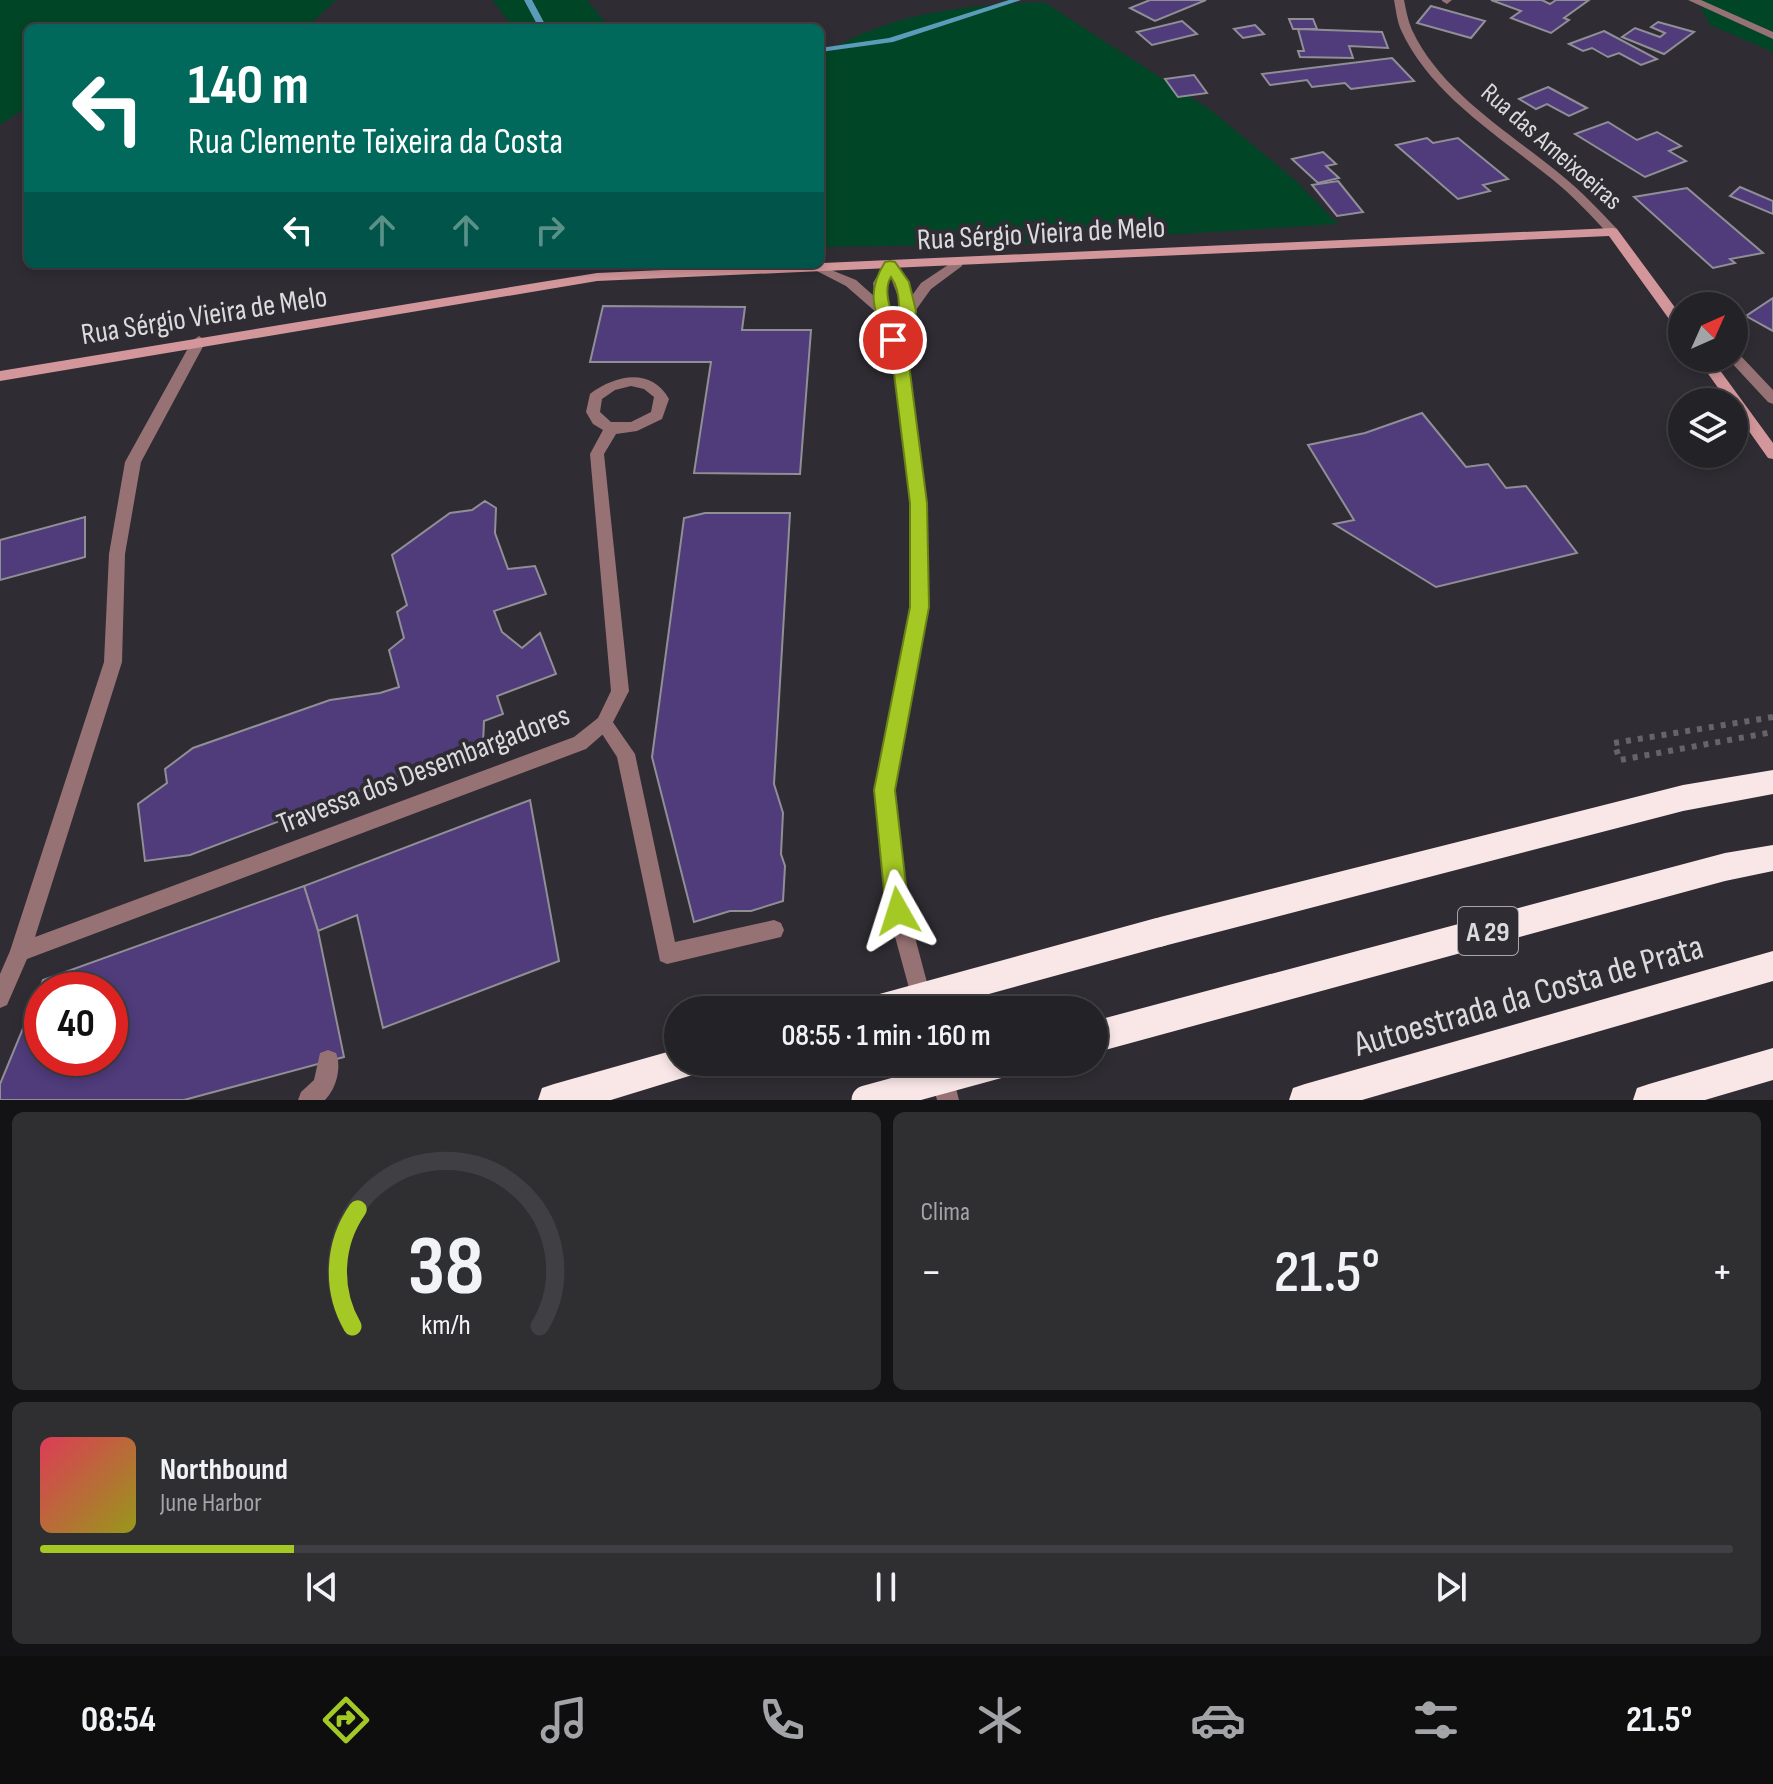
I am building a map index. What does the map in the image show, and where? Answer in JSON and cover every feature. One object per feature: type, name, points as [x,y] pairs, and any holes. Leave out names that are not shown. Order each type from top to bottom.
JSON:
[{"type":"highway","points":[[927,996],[1160,932],[1683,798],[1773,782]]},
{"type":"highway","name":"A 29","points":[[1108,1033],[1725,867],[1773,858]]},
{"type":"highway","name":"Autoestrada da Costa de Prata","points":[[1305,1100],[1773,966]]},
{"type":"highway","points":[[1649,1100],[1773,1064]]},
{"type":"highway","points":[[554,1100],[664,1069]]},
{"type":"highway","points":[[866,1100],[954,1076]]},
{"type":"main road","name":"Rua Sérgio Vieira de Melo","points":[[0,376],[597,277],[1613,232]]},
{"type":"main road","name":"Rua das Ameixoeiras","points":[[1613,232],[1668,308]]},
{"type":"main road","points":[[1714,372],[1773,454]]},
{"type":"street","name":"Rua das Ameixoeiras","points":[[1399,0],[1414,46],[1474,112],[1579,196],[1613,232]]},
{"type":"street","points":[[1693,0],[1773,36]]},
{"type":"street","points":[[908,311],[926,286],[957,263]]},
{"type":"street","points":[[900,357],[908,311],[902,282],[890,266],[880,283],[883,311],[900,357],[919,503],[919,607],[884,790],[898,911],[920,996]]},
{"type":"street","points":[[819,269],[851,283],[883,311]]},
{"type":"street","points":[[0,998],[20,952],[113,662],[117,554],[133,462],[199,341]]},
{"type":"street","points":[[1748,372],[1773,399]]},
{"type":"street","points":[[631,381],[659,391],[661,408],[648,423],[624,429],[612,428],[603,425],[593,412],[592,405],[601,391],[631,381]]},
{"type":"street","name":"Travessa dos Desembargadores","points":[[20,952],[580,743],[604,723],[620,691],[597,454],[612,428]]},
{"type":"street","points":[[604,723],[626,754],[667,954],[774,930]]},
{"type":"street","points":[[309,1100],[324,1086],[328,1061]]},
{"type":"street","points":[[942,1076],[948,1100]]},
{"type":"path","points":[[1773,717],[1614,743],[1620,760],[1773,732]]},
{"type":"green space","points":[[0,0],[336,0],[310,24],[24,24],[24,109],[0,125]]},
{"type":"green space","points":[[492,0],[587,0],[607,24],[511,24]]},
{"type":"green space","points":[[1697,0],[1773,0],[1773,52],[1710,25]]},
{"type":"green space","points":[[1044,2],[1212,111],[1296,181],[1338,224],[1018,244],[824,247],[824,55],[872,30],[900,21],[986,6]]},
{"type":"building","points":[[1150,0],[1206,0],[1155,21],[1130,8]]},
{"type":"building","points":[[1491,0],[1542,0],[1550,4],[1556,0],[1589,0],[1564,18],[1569,20],[1551,33],[1511,18],[1521,11]]},
{"type":"building","points":[[1431,6],[1485,21],[1471,38],[1417,23]]},
{"type":"building","points":[[1289,19],[1313,19],[1317,29],[1293,29]]},
{"type":"building","points":[[1182,21],[1197,34],[1152,45],[1137,32]]},
{"type":"building","points":[[1658,22],[1694,32],[1664,54],[1622,37],[1635,28],[1660,37],[1665,33],[1651,27]]},
{"type":"building","points":[[1255,25],[1264,34],[1243,38],[1234,29]]},
{"type":"building","points":[[1298,29],[1382,32],[1388,48],[1349,46],[1353,58],[1300,57],[1298,51],[1304,51]]},
{"type":"building","points":[[1604,31],[1657,59],[1641,65],[1619,53],[1608,57],[1592,48],[1583,51],[1569,44]]},
{"type":"building","points":[[1392,58],[1414,81],[1351,89],[1345,83],[1312,87],[1307,80],[1270,85],[1262,74]]},
{"type":"building","points":[[1194,75],[1207,93],[1178,97],[1165,79]]},
{"type":"building","points":[[1548,87],[1587,108],[1569,116],[1547,104],[1536,109],[1519,99]]},
{"type":"building","points":[[1608,122],[1637,140],[1657,132],[1681,146],[1669,151],[1686,161],[1645,177],[1575,134]]},
{"type":"building","points":[[1427,138],[1433,143],[1458,138],[1508,179],[1483,185],[1490,191],[1458,199],[1396,145]]},
{"type":"building","points":[[1323,152],[1336,164],[1326,166],[1339,178],[1318,183],[1292,159]]},
{"type":"building","points":[[1338,181],[1363,212],[1337,216],[1312,185]]},
{"type":"building","points":[[1740,187],[1773,201],[1773,214],[1730,196]]},
{"type":"building","points":[[1687,188],[1763,253],[1730,259],[1735,263],[1713,268],[1634,197]]},
{"type":"building","points":[[1773,298],[1773,331],[1748,315]]},
{"type":"building","points":[[603,306],[745,307],[742,330],[811,330],[800,474],[694,473],[711,362],[590,362]]},
{"type":"building","points":[[1422,413],[1466,467],[1488,464],[1506,488],[1526,486],[1577,553],[1436,587],[1334,524],[1354,520],[1308,445],[1365,433]]},
{"type":"building","points":[[485,501],[496,508],[495,533],[508,569],[535,566],[546,594],[494,611],[502,632],[522,648],[540,633],[556,674],[497,696],[503,714],[484,721],[483,744],[190,855],[145,861],[138,804],[167,783],[165,769],[193,748],[330,700],[399,687],[389,650],[404,638],[397,612],[407,605],[392,555],[450,513],[472,510]]},
{"type":"building","points":[[705,513],[790,513],[774,784],[783,813],[781,854],[785,866],[783,901],[751,911],[730,911],[694,922],[652,757],[684,518]]},
{"type":"building","points":[[85,517],[85,557],[0,580],[0,540]]},
{"type":"building","points":[[530,800],[559,961],[383,1028],[357,915],[318,931],[304,886]]},
{"type":"building","points":[[304,886],[318,931],[344,1057],[184,1100],[0,1100],[0,1084],[24,1026],[24,1076],[128,1076],[128,972],[65,972]]},
{"type":"waterway","points":[[528,0],[541,24]]},
{"type":"waterway","points":[[824,49],[890,40],[1017,0]]},
{"type":"route","points":[[893,340],[883,311],[880,283],[890,266],[902,282],[908,311],[900,357],[919,503],[919,607],[884,790],[898,911]]}]
